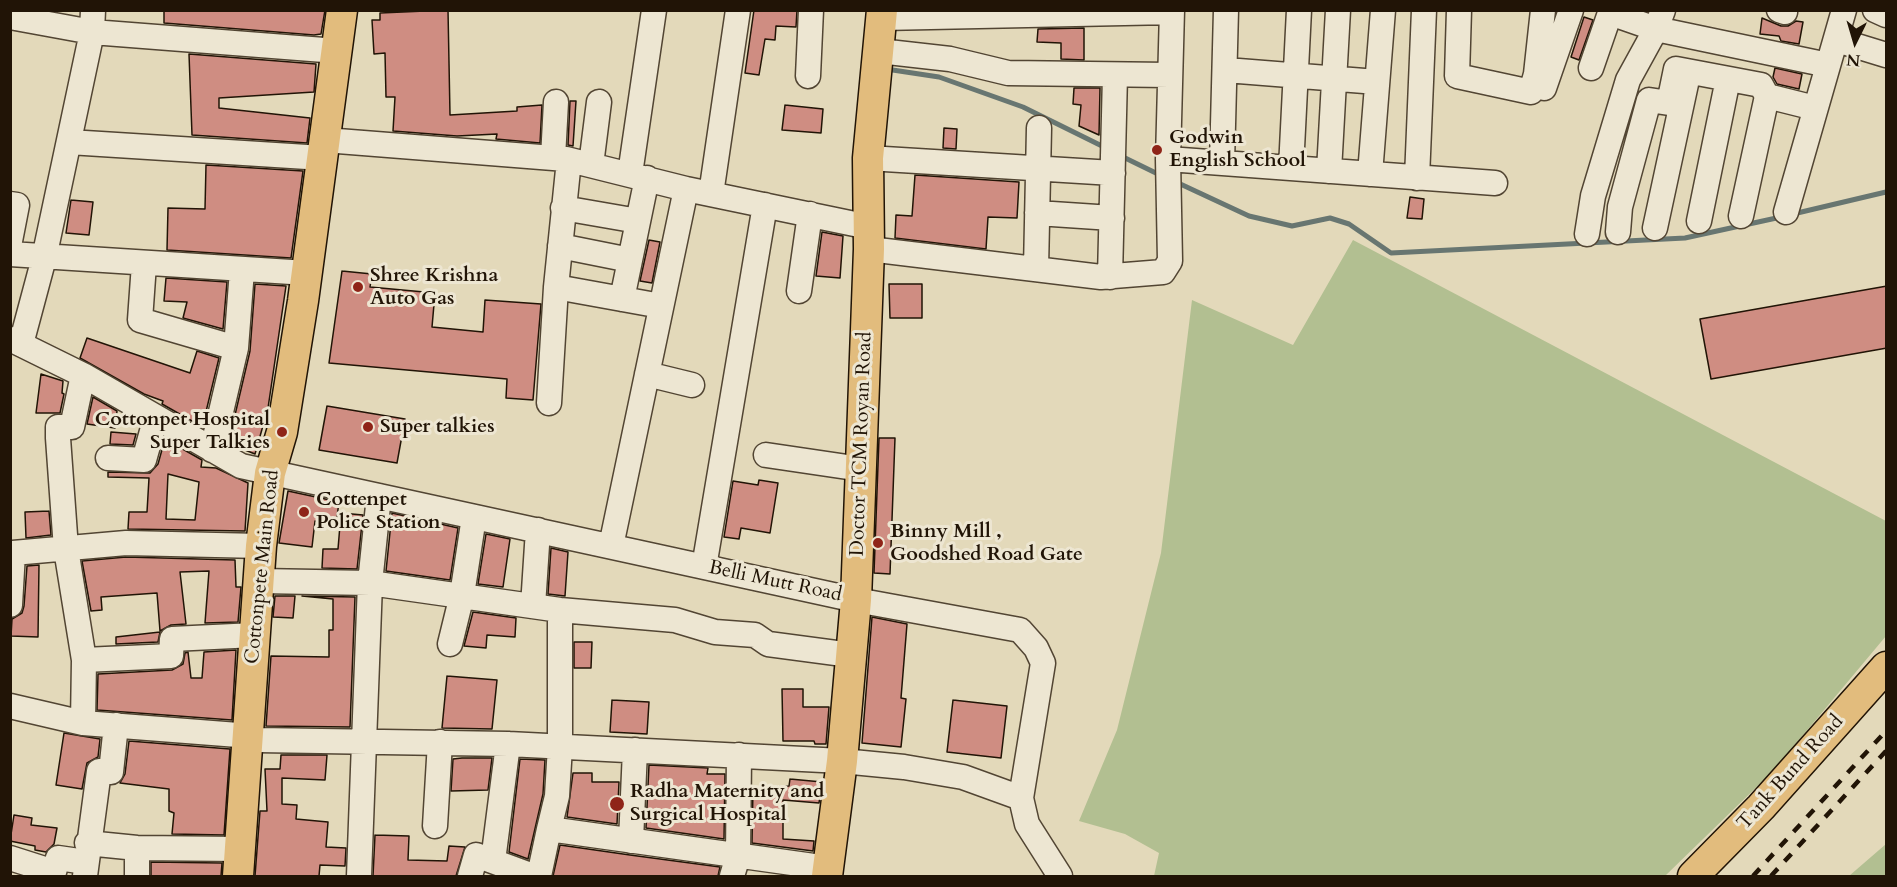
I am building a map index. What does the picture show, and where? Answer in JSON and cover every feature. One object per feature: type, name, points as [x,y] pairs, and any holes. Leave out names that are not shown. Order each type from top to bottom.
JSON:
[{"type":"main road","name":"Cottonpete Main Road","points":[[239,863],[261,546],[270,473],[282,432],[307,273],[342,10]]},
{"type":"main road","name":"Doctor TCM Royan Road","points":[[827,872],[842,760],[856,600],[869,238],[868,158],[882,14]]},
{"type":"main road","name":"Tank Bund Road","points":[[1693,876],[1761,807],[1887,667]]},
{"type":"main road","name":"Tank Bund Road","points":[[1717,876],[1887,698]]},
{"type":"street","points":[[622,299],[638,221],[638,176],[654,10]]},
{"type":"street","points":[[711,194],[738,10]]},
{"type":"street","points":[[808,76],[811,10]]},
{"type":"street","points":[[1222,163],[1226,10]]},
{"type":"street","points":[[1291,168],[1299,10]]},
{"type":"street","points":[[1329,171],[1338,10]]},
{"type":"street","points":[[1370,174],[1383,10]]},
{"type":"street","points":[[1417,178],[1424,10]]},
{"type":"street","points":[[1459,10],[1457,76],[1531,92],[1536,74],[1543,10]]},
{"type":"street","points":[[1541,97],[1571,10]]},
{"type":"street","points":[[1786,212],[1844,10]]},
{"type":"street","points":[[1875,10],[1887,15]]},
{"type":"street","points":[[69,142],[324,149],[571,161],[686,189],[810,214],[869,238],[1036,269],[1110,277],[1164,272],[1170,261],[1168,171],[1172,11],[882,14]]},
{"type":"street","points":[[1592,68],[1610,12],[1660,20],[1828,65]]},
{"type":"street","points":[[10,17],[92,21],[337,51]]},
{"type":"street","points":[[1587,234],[1593,196],[1628,80],[1660,20]]},
{"type":"street","points":[[16,341],[44,258],[92,21]]},
{"type":"street","points":[[1837,40],[1887,55]]},
{"type":"street","points":[[879,51],[950,59],[1008,73],[1169,75]]},
{"type":"street","points":[[1618,232],[1620,207],[1648,100],[1668,103],[1676,69],[1761,85],[1767,96],[1741,216]]},
{"type":"street","points":[[1226,70],[1377,82]]},
{"type":"street","points":[[1654,228],[1689,71]]},
{"type":"street","points":[[1110,277],[1115,75]]},
{"type":"street","points":[[1699,221],[1728,79]]},
{"type":"street","points":[[1767,96],[1815,108]]},
{"type":"street","points":[[556,102],[571,161]]},
{"type":"street","points":[[549,403],[563,208],[571,161],[600,102]]},
{"type":"street","points":[[1036,269],[1039,128]]},
{"type":"street","points":[[868,158],[1037,169],[1113,159]]},
{"type":"street","points":[[1168,171],[1222,163],[1495,183]]},
{"type":"street","points":[[611,546],[686,189]]},
{"type":"street","points":[[10,204],[17,205],[10,241]]},
{"type":"street","points":[[704,567],[765,205]]},
{"type":"street","points":[[563,208],[638,221]]},
{"type":"street","points":[[1036,213],[1112,218]]},
{"type":"street","points":[[799,291],[810,214]]},
{"type":"street","points":[[560,246],[630,260]]},
{"type":"street","points":[[10,254],[44,258],[307,273]]},
{"type":"street","points":[[144,264],[140,320],[236,348]]},
{"type":"street","points":[[212,450],[236,348],[242,270]]},
{"type":"street","points":[[556,287],[661,306]]},
{"type":"street","name":"Belli Mutt Road","points":[[16,341],[83,375],[241,466],[856,600],[1020,630],[1036,648],[1043,663],[1021,798],[1027,824],[1060,876]]},
{"type":"street","points":[[647,374],[692,385]]},
{"type":"street","points":[[83,375],[72,427],[58,427],[66,549],[84,660],[83,723]]},
{"type":"street","points":[[108,458],[144,460],[156,417]]},
{"type":"street","points":[[766,455],[861,469]]},
{"type":"street","points":[[359,876],[370,584],[379,496]]},
{"type":"street","points":[[450,644],[462,595],[474,516]]},
{"type":"street","points":[[533,606],[538,530]]},
{"type":"street","points":[[11,594],[13,553],[126,543],[261,546]]},
{"type":"street","points":[[260,580],[370,584],[560,610],[675,620],[715,632],[755,635],[768,644],[851,655]]},
{"type":"street","points":[[538,876],[557,796],[560,746],[560,610]]},
{"type":"street","points":[[84,660],[171,656],[172,639],[255,635]]},
{"type":"street","points":[[10,706],[83,723],[248,737],[258,740],[508,744],[842,760],[904,766],[963,777],[1021,798]]},
{"type":"street","points":[[86,860],[99,771],[111,772],[117,725]]},
{"type":"street","points":[[435,826],[440,742]]},
{"type":"street","points":[[493,861],[508,744]]},
{"type":"street","points":[[631,841],[635,750]]},
{"type":"street","points":[[735,866],[740,756]]},
{"type":"street","points":[[549,829],[631,841],[735,866],[827,872]]},
{"type":"street","points":[[137,848],[137,876]]},
{"type":"street","points":[[12,863],[54,872],[58,858],[86,860],[137,848],[239,863]]},
{"type":"street","points":[[470,876],[477,855],[533,876]]},
{"type":"green space","points":[[1353,240],[1886,521],[1886,636],[1773,771],[1665,876],[1154,876],[1159,853],[1125,834],[1079,821],[1117,730],[1161,553],[1192,300],[1293,345]]},
{"type":"green space","points":[[1886,844],[1886,876],[1849,876]]},
{"type":"building","points":[[164,10],[325,10],[321,34],[314,35],[164,23]]},
{"type":"building","points":[[448,10],[450,115],[517,111],[517,107],[542,105],[540,143],[496,139],[497,134],[457,136],[393,131],[395,97],[386,97],[385,53],[374,54],[372,20],[380,20],[380,13]]},
{"type":"building","points":[[754,10],[797,10],[796,27],[776,26],[775,40],[765,39],[759,75],[745,73]]},
{"type":"building","points":[[1584,17],[1593,20],[1579,60],[1571,57]]},
{"type":"building","points":[[1762,18],[1781,26],[1788,26],[1796,21],[1803,22],[1799,44],[1781,41],[1779,36],[1760,34]]},
{"type":"building","points":[[1084,28],[1084,60],[1061,59],[1061,43],[1037,42],[1038,29]]},
{"type":"building","points":[[189,54],[316,64],[314,92],[219,98],[219,108],[310,118],[307,143],[192,135]]},
{"type":"building","points":[[1775,68],[1802,74],[1799,89],[1777,84],[1773,77]]},
{"type":"building","points":[[1074,88],[1100,88],[1099,135],[1079,126],[1081,105],[1073,104]]},
{"type":"building","points":[[570,101],[576,101],[573,146],[568,145]]},
{"type":"building","points":[[785,105],[823,109],[821,133],[782,130]]},
{"type":"building","points":[[944,128],[957,129],[956,149],[943,148]]},
{"type":"building","points":[[206,165],[303,171],[291,258],[167,250],[168,208],[205,209]]},
{"type":"building","points":[[915,175],[1019,182],[1017,218],[988,217],[986,249],[895,238],[896,215],[912,216]]},
{"type":"building","points":[[1410,197],[1424,199],[1422,219],[1407,218]]},
{"type":"building","points":[[71,200],[93,202],[89,235],[66,233]]},
{"type":"building","points":[[822,232],[843,236],[840,278],[816,276]]},
{"type":"building","points":[[649,240],[660,242],[652,283],[640,281]]},
{"type":"building","points":[[342,271],[372,274],[370,287],[435,293],[432,327],[483,332],[485,300],[541,304],[533,400],[506,398],[507,379],[329,363]]},
{"type":"building","points":[[166,278],[227,282],[223,329],[183,318],[187,302],[164,301]]},
{"type":"building","points":[[255,284],[286,286],[268,408],[255,454],[235,446],[237,434],[231,432],[250,351]]},
{"type":"building","points":[[889,284],[922,284],[922,318],[890,318]]},
{"type":"building","points":[[1887,286],[1887,348],[1711,379],[1700,319]]},
{"type":"building","points":[[87,338],[190,373],[197,351],[219,358],[203,424],[192,421],[162,404],[163,401],[144,394],[80,358]]},
{"type":"building","points":[[41,374],[63,381],[62,393],[64,394],[60,413],[36,413]]},
{"type":"building","points":[[93,397],[117,411],[115,428],[87,424]]},
{"type":"building","points":[[327,406],[405,419],[397,463],[319,450]]},
{"type":"building","points":[[111,432],[136,434],[133,445],[110,444]]},
{"type":"building","points":[[879,438],[895,438],[890,574],[874,573]]},
{"type":"building","points":[[165,439],[202,460],[201,467],[216,468],[248,483],[245,531],[128,529],[129,512],[147,512],[149,478],[108,477],[108,472],[150,473],[158,464]],"holes":[[[168,474],[199,482],[195,520],[166,519]]]},
{"type":"building","points":[[759,480],[778,483],[770,533],[741,528],[739,539],[724,537],[733,481],[758,485]]},
{"type":"building","points":[[288,491],[339,502],[336,524],[315,521],[312,547],[279,543]]},
{"type":"building","points":[[49,511],[51,535],[26,538],[25,512]]},
{"type":"building","points":[[341,513],[363,515],[357,569],[322,568],[323,549],[338,549]]},
{"type":"building","points":[[392,513],[458,528],[450,580],[386,571]]},
{"type":"building","points":[[486,534],[510,539],[503,587],[478,584]]},
{"type":"building","points":[[551,548],[568,552],[565,596],[548,594]]},
{"type":"building","points":[[126,557],[235,560],[236,587],[241,587],[238,622],[205,623],[209,571],[180,572],[186,624],[171,625],[160,631],[157,593],[101,597],[102,610],[91,611],[82,561]]},
{"type":"building","points":[[39,565],[38,637],[11,636],[12,619],[22,613],[24,606],[27,566]]},
{"type":"building","points":[[275,596],[295,596],[293,618],[273,617]]},
{"type":"building","points":[[302,596],[355,597],[350,727],[266,726],[271,656],[329,657],[329,630],[333,630],[333,599]]},
{"type":"building","points":[[473,612],[516,618],[515,637],[487,635],[486,648],[464,646]]},
{"type":"building","points":[[872,617],[907,624],[901,698],[906,699],[901,747],[862,743]]},
{"type":"building","points":[[160,632],[158,642],[116,644],[116,637]]},
{"type":"building","points":[[574,642],[592,642],[591,668],[574,668]]},
{"type":"building","points":[[236,650],[232,720],[97,710],[98,674],[172,670],[183,664],[185,653],[188,652],[191,678],[202,678],[204,652]]},
{"type":"building","points":[[447,676],[497,680],[492,729],[442,728]]},
{"type":"building","points":[[782,689],[803,689],[803,707],[829,707],[826,744],[815,744],[814,741],[783,741]]},
{"type":"building","points":[[612,700],[649,702],[647,734],[610,732]]},
{"type":"building","points":[[953,700],[1007,706],[1001,758],[947,752]]},
{"type":"building","points":[[64,733],[100,739],[98,757],[87,763],[82,789],[56,785]]},
{"type":"building","points":[[129,741],[230,749],[224,835],[172,834],[174,813],[169,811],[169,789],[120,783],[125,774]]},
{"type":"building","points":[[281,755],[327,755],[325,780],[282,778],[282,804],[297,805],[296,819],[328,822],[326,847],[346,848],[345,866],[320,865],[319,876],[255,876],[260,811],[267,811],[265,769],[280,769]]},
{"type":"building","points":[[492,758],[488,790],[451,791],[453,759]]},
{"type":"building","points":[[520,759],[545,760],[543,794],[528,859],[509,852]]},
{"type":"building","points":[[649,765],[708,768],[707,774],[725,774],[724,839],[646,828]]},
{"type":"building","points":[[573,773],[592,773],[592,782],[619,782],[617,824],[567,817]]},
{"type":"building","points":[[790,779],[822,782],[819,803],[783,800],[783,839],[814,841],[813,851],[752,843],[753,787],[789,786]]},
{"type":"building","points":[[14,815],[32,818],[31,825],[57,828],[54,844],[46,852],[35,850],[35,846],[10,841]]},
{"type":"building","points":[[375,835],[409,836],[408,860],[447,861],[449,846],[465,847],[456,876],[373,876]]},
{"type":"building","points":[[560,845],[720,867],[718,876],[553,876]]},
{"type":"building","points":[[151,862],[222,863],[221,876],[151,876]]},
{"type":"waterway","points":[[886,69],[939,77],[1023,107],[1106,148]]},
{"type":"waterway","points":[[1119,155],[1162,176]]},
{"type":"waterway","points":[[1176,182],[1249,216],[1292,226],[1330,218],[1349,224],[1391,253],[1685,238],[1781,217]]},
{"type":"waterway","points":[[1793,214],[1886,192]]},
{"type":"railway","points":[[1753,876],[1886,731]]},
{"type":"railway","points":[[1771,876],[1886,751]]},
{"type":"place","name":"Godwin English School","points":[[1157,150]]},
{"type":"place","name":"Shree Krishna Auto Gas","points":[[358,287]]},
{"type":"place","name":"Super talkies","points":[[368,427]]},
{"type":"place","name":"Cottonpet Hospital Super Talkies","points":[[282,432]]},
{"type":"place","name":"Cottenpet Police Station","points":[[304,512]]},
{"type":"place","name":"Binny Mill , Goodshed Road Gate","points":[[878,543]]},
{"type":"place","name":"Radha Maternity and Surgical Hospital","points":[[617,804]]}]
